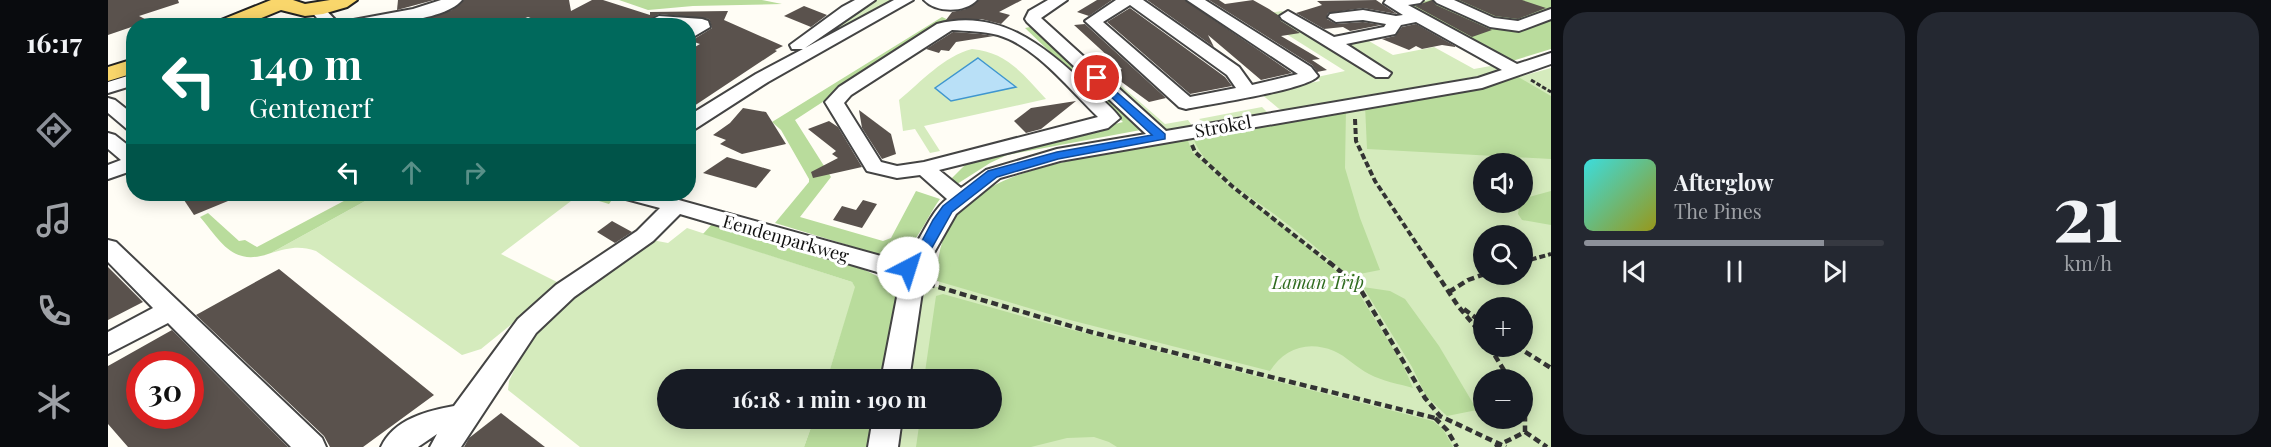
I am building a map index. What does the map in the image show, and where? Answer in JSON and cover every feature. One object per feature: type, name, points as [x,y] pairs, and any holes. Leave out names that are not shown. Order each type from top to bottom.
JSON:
[{"type":"main road","points":[[245,18],[286,3],[317,9],[344,1]]},
{"type":"main road","points":[[256,18],[286,3]]},
{"type":"main road","points":[[108,68],[126,61]]},
{"type":"main road","points":[[108,74],[126,68]]},
{"type":"street","points":[[389,18],[423,12],[454,0]]},
{"type":"street","points":[[762,78],[777,60],[847,10],[867,0]]},
{"type":"street","points":[[696,121],[762,78],[904,0]]},
{"type":"street","points":[[932,0],[945,6],[956,6],[969,0]]},
{"type":"street","points":[[1059,0],[1034,14],[1033,19],[1161,137]]},
{"type":"street","points":[[1127,0],[1093,21],[1186,103],[1295,82],[1309,76],[1305,71],[1195,0]]},
{"type":"street","points":[[1133,0],[1233,71],[1247,91]]},
{"type":"street","points":[[1389,2],[1416,0]]},
{"type":"street","points":[[1442,0],[1475,16],[1499,24],[1519,26],[1551,14]]},
{"type":"street","points":[[344,1],[348,18]]},
{"type":"street","points":[[1389,2],[1517,72]]},
{"type":"street","points":[[317,9],[325,18]]},
{"type":"street","points":[[1336,17],[1363,15],[1396,21],[1418,17]]},
{"type":"street","points":[[1288,16],[1382,73]]},
{"type":"street","points":[[1331,42],[1389,32],[1396,21]]},
{"type":"street","points":[[696,24],[702,24],[702,27],[696,31]]},
{"type":"street","points":[[924,168],[1101,124],[1110,118],[1040,53],[1019,38],[999,30],[952,24],[943,27],[845,91],[834,102],[874,167],[897,172],[924,168],[960,199]]},
{"type":"street","name":"Strokel","points":[[900,270],[915,264],[919,259],[939,220],[960,199],[993,174],[1057,155],[1482,83],[1551,58]]},
{"type":"street","points":[[108,88],[126,82]]},
{"type":"street","points":[[108,104],[126,119]]},
{"type":"street","points":[[108,139],[126,154]]},
{"type":"street","points":[[108,173],[126,165]]},
{"type":"street","name":"Eendenparkweg","points":[[658,201],[900,270]]},
{"type":"street","points":[[445,447],[463,417],[527,326],[544,308],[645,236],[675,206]]},
{"type":"street","points":[[108,248],[311,447]]},
{"type":"street","points":[[897,369],[910,292],[908,282],[900,270]]},
{"type":"street","points":[[108,344],[171,310]]},
{"type":"street","points":[[396,447],[426,424],[463,417]]},
{"type":"street","points":[[883,447],[886,429]]},
{"type":"path","points":[[1354,103],[1356,141],[1375,181],[1458,306],[1473,324]]},
{"type":"path","points":[[1188,133],[1195,152],[1233,188],[1275,217],[1359,287],[1457,447]]},
{"type":"path","points":[[1533,259],[1551,254]]},
{"type":"path","points":[[900,270],[922,282],[1091,332],[1438,417],[1501,446],[1525,432],[1547,447]]},
{"type":"path","points":[[1449,292],[1473,278]]},
{"type":"path","points":[[1458,306],[1473,316]]},
{"type":"path","points":[[1533,357],[1551,368]]},
{"type":"green space","points":[[619,0],[762,0],[782,4],[693,6],[648,10]]},
{"type":"green space","points":[[875,0],[905,0],[793,56]]},
{"type":"green space","points":[[1430,0],[1551,0],[1551,49],[1509,62],[1401,4]]},
{"type":"green space","points":[[1282,11],[1323,37],[1362,37],[1393,55],[1434,47],[1474,69],[1496,65],[1505,71],[1285,112],[1260,93],[1320,81],[1317,77],[1345,71],[1256,15]]},
{"type":"green space","points":[[942,17],[951,21],[933,30],[795,120],[831,177],[800,217],[883,241],[891,238],[916,191],[940,199],[912,244],[898,254],[877,254],[775,223],[809,182],[809,179],[781,130],[772,122]]},
{"type":"green space","points":[[1035,26],[1146,129],[1007,155],[954,186],[952,178],[969,161],[1123,122],[1025,28]]},
{"type":"green space","points":[[972,49],[995,55],[1014,66],[1046,99],[924,126],[940,151],[930,153],[915,129],[903,131],[899,100],[942,63]]},
{"type":"green space","points":[[1093,61],[1165,124],[1188,120],[1193,127],[1167,131],[1157,126],[1087,62]]},
{"type":"green space","name":"Laman Trip","points":[[1551,68],[1551,447],[892,447],[895,429],[1002,429],[1002,369],[905,369],[918,284],[938,287],[946,252],[1191,137],[1489,85]]},
{"type":"green space","points":[[1515,75],[1551,96],[1551,159],[1533,158],[1533,153],[1473,155],[1367,149],[1365,105]]},
{"type":"green space","points":[[1262,107],[1269,114],[1208,125],[1199,119]]},
{"type":"green space","points":[[1346,108],[1345,168],[1360,218],[1380,270],[1349,276],[1267,208],[1229,182],[1207,161],[1193,137]]},
{"type":"green space","points":[[1187,138],[1192,152],[1231,188],[1272,217],[1355,287],[1403,365],[1413,388],[1374,376],[1338,353],[1324,348],[1306,347],[1289,352],[1270,371],[1066,319],[937,281],[940,250],[950,225],[966,205],[987,190],[1037,169]]},
{"type":"green space","points":[[1551,191],[1551,225],[1522,220],[1518,214],[1533,213],[1533,196]]},
{"type":"green space","points":[[344,201],[365,201],[271,253],[258,257],[238,255],[230,250],[222,244],[200,217],[208,213],[239,241],[245,240],[257,247]]},
{"type":"green space","points":[[365,201],[571,201],[501,254],[561,284],[481,349],[462,355],[316,251],[294,248],[271,253]]},
{"type":"green space","points":[[712,224],[857,267],[885,281],[899,295],[888,369],[830,369],[855,287],[852,282],[703,234]]},
{"type":"green space","points":[[687,228],[852,282],[856,287],[830,369],[657,369],[657,429],[810,429],[804,447],[580,447],[508,390],[509,381],[521,356],[544,321],[557,307],[652,240],[668,243]]},
{"type":"green space","points":[[1363,287],[1390,291],[1405,299],[1439,346],[1473,403],[1473,411],[1447,416],[1426,396],[1412,367]]},
{"type":"green space","points":[[943,294],[1061,327],[1433,421],[1443,429],[1453,447],[1117,447],[1094,437],[1067,438],[1031,447],[916,447],[919,429],[1002,429],[1002,369],[925,369],[936,296]]},
{"type":"green space","points":[[810,429],[876,429],[873,447],[804,447]]},
{"type":"water","points":[[978,58],[1016,87],[951,101],[935,88]]},
{"type":"building","points":[[108,0],[178,0],[179,3],[139,16],[143,18],[126,18],[126,29],[108,35]]},
{"type":"building","points":[[398,0],[434,0],[397,10]]},
{"type":"building","points":[[464,0],[569,0],[571,11],[592,0],[603,0],[650,15],[650,12],[728,11],[724,20],[783,46],[696,105],[696,46],[700,44],[696,43],[696,38],[712,28],[709,19],[659,14],[652,18],[425,18],[452,10]]},
{"type":"building","points":[[979,0],[1022,0],[999,12],[1010,15],[1001,24],[981,19],[946,20],[952,12],[966,9]]},
{"type":"building","points":[[1097,0],[1112,0],[1089,16],[1077,12]]},
{"type":"building","points":[[1147,0],[1185,0],[1292,73],[1261,80],[1208,35],[1214,47]]},
{"type":"building","points":[[1209,0],[1219,0],[1225,4],[1253,0],[1269,9],[1278,15],[1281,21],[1300,33],[1281,36],[1320,59],[1312,60],[1327,70],[1317,72],[1312,65]]},
{"type":"building","points":[[1376,0],[1397,14],[1363,8],[1328,13],[1327,19],[1336,24],[1363,22],[1381,25],[1350,31],[1343,27],[1324,29],[1296,13],[1322,5],[1317,1]]},
{"type":"building","points":[[1432,0],[1436,5],[1492,30],[1472,37],[1415,6]]},
{"type":"building","points":[[1459,0],[1522,0],[1546,8],[1518,19],[1495,16]]},
{"type":"building","points":[[804,6],[827,15],[811,27],[784,16]]},
{"type":"building","points":[[1130,8],[1225,77],[1232,86],[1190,94],[1107,22]]},
{"type":"building","points":[[1085,24],[1166,98],[1149,102],[1108,72],[1122,69],[1074,25]]},
{"type":"building","points":[[1416,24],[1455,47],[1442,45],[1422,49],[1416,46],[1409,50],[1382,39],[1395,36],[1402,27]]},
{"type":"building","points":[[953,32],[994,36],[956,42],[949,51],[941,50],[939,53],[926,49]]},
{"type":"building","points":[[1076,101],[1041,129],[1026,133],[1014,121],[1031,108]]},
{"type":"building","points":[[743,108],[766,112],[786,144],[742,154],[720,144],[726,140],[713,135],[730,123]]},
{"type":"building","points":[[859,110],[891,134],[896,154],[882,159],[862,128]]},
{"type":"building","points":[[829,121],[838,127],[862,167],[813,178],[811,172],[838,158],[832,154],[836,151],[808,129]]},
{"type":"building","points":[[727,157],[771,170],[756,188],[703,173]]},
{"type":"building","points":[[863,200],[877,204],[862,228],[833,220],[842,206],[856,210]]},
{"type":"building","points":[[185,201],[228,201],[194,215]]},
{"type":"building","points":[[612,221],[632,232],[615,243],[597,232]]},
{"type":"building","points":[[108,267],[143,302],[108,320]]},
{"type":"building","points":[[279,269],[434,395],[363,447],[330,447],[324,436],[196,315]]},
{"type":"building","points":[[172,330],[193,351],[135,351]]},
{"type":"building","points":[[126,356],[126,429],[204,429],[204,362],[288,447],[128,447],[108,424],[108,366]]},
{"type":"building","points":[[501,413],[545,447],[464,447],[469,438]]},
{"type":"route","points":[[908,268],[919,259],[939,220],[948,209],[993,174],[1057,155],[1161,137],[1097,78]]}]
